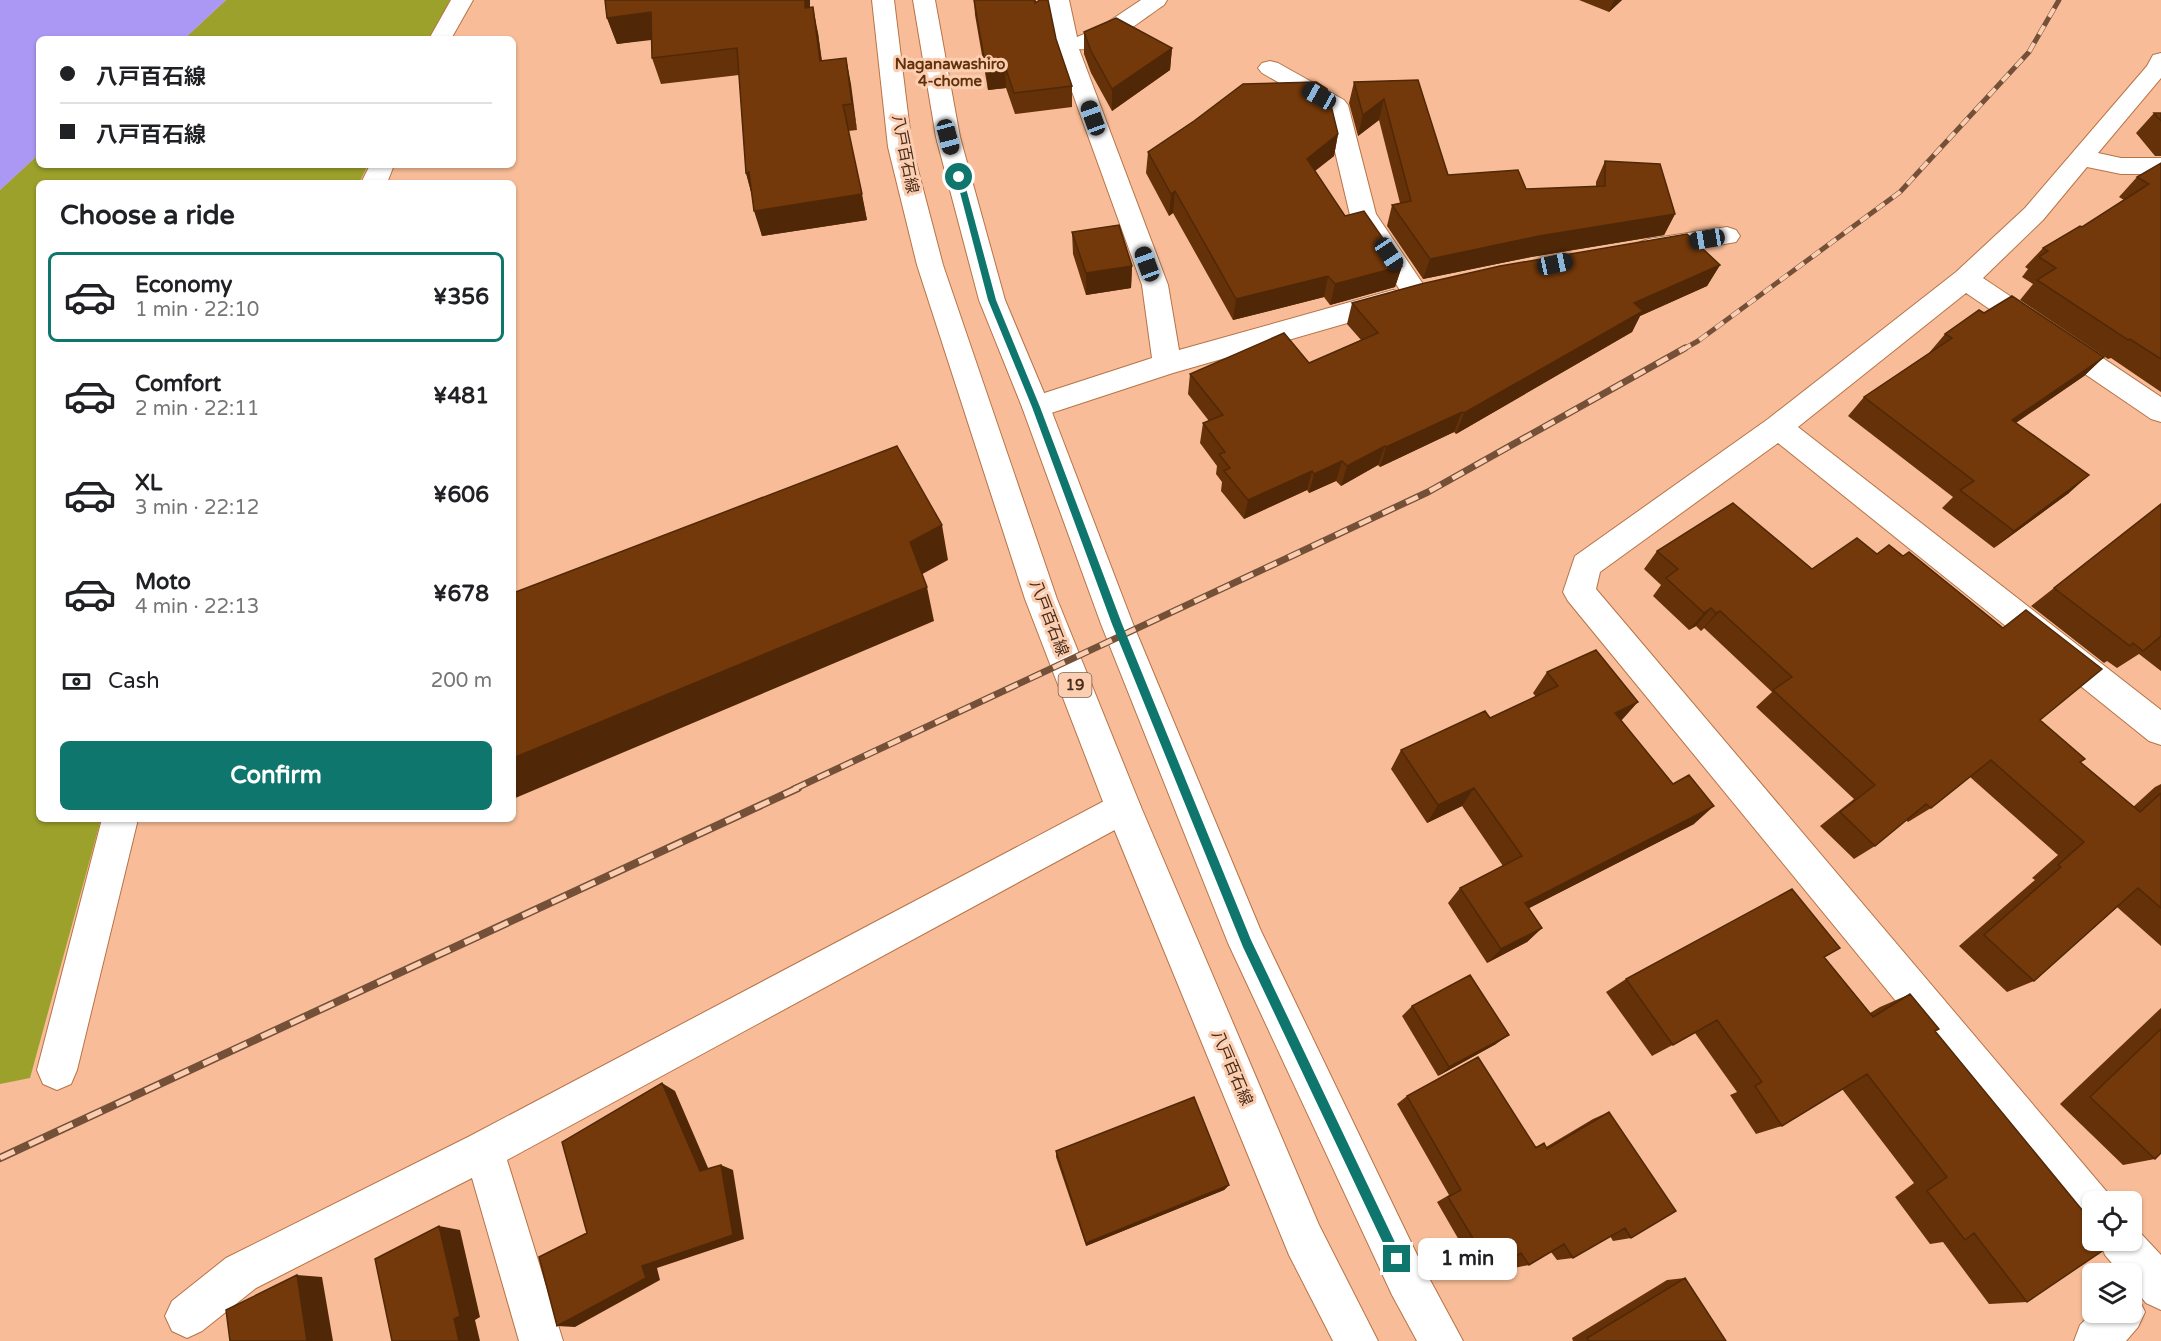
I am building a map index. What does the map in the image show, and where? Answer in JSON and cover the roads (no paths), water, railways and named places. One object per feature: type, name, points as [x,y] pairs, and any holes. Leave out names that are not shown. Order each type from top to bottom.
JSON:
[{"type":"street","points":[[442,36],[462,0]]},
{"type":"street","name":"八戸百石線","points":[[883,0],[900,147],[930,265],[1041,599],[1123,807],[1304,1240],[1356,1341]]},
{"type":"street","points":[[924,0],[948,137],[992,300],[1036,407],[1117,624],[1247,943],[1407,1281],[1441,1341]]},
{"type":"street","points":[[1058,0],[1068,50],[1155,285],[1167,364]]},
{"type":"street","points":[[1068,50],[1107,33],[1156,0]]},
{"type":"street","points":[[2082,1195],[1579,592],[1586,565],[1778,427],[1965,279],[2034,214],[2157,68],[2161,60]]},
{"type":"street","points":[[1036,407],[1167,364],[1427,291],[1363,215],[1336,105],[1270,68]]},
{"type":"street","points":[[2082,158],[2121,166],[2161,166]]},
{"type":"street","points":[[1624,251],[1728,236]]},
{"type":"street","points":[[1965,279],[2161,411]]},
{"type":"street","points":[[1778,427],[2161,730]]},
{"type":"street","points":[[187,1316],[241,1274],[484,1150],[1123,807]]},
{"type":"street","points":[[57,1070],[119,822]]},
{"type":"street","points":[[484,1150],[541,1341]]},
{"type":"street","points":[[2126,1251],[2149,1291]]},
{"type":"street","points":[[2096,1341],[2113,1323]]},
{"type":"railway","points":[[1682,350],[1698,341],[1900,192],[2029,52],[2059,0]]},
{"type":"railway","points":[[794,789],[1428,492],[1685,348]]},
{"type":"railway","points":[[0,1158],[798,788]]},
{"type":"district","name":"Naganawashiro 4-chome","points":[[950,72]]}]
